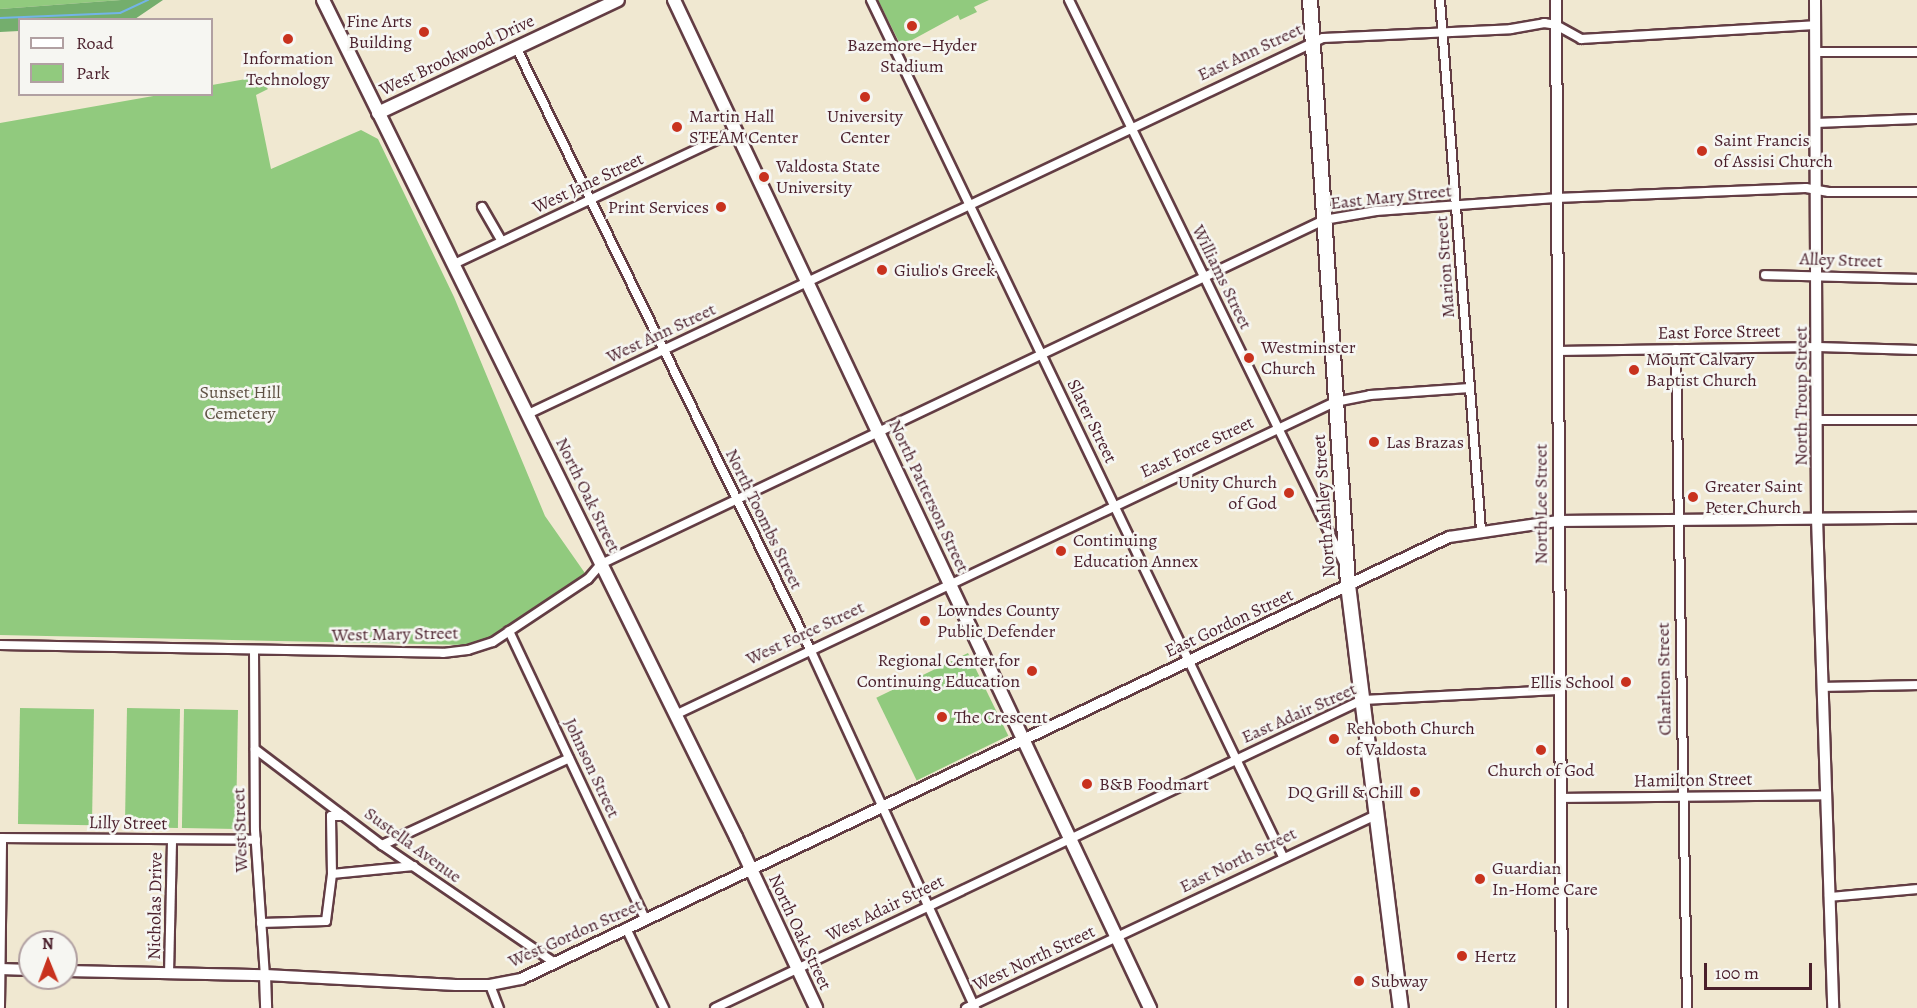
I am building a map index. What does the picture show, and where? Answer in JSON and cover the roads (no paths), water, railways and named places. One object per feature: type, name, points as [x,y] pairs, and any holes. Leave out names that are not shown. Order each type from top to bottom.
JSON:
[{"type":"main road","name":"North Oak Street","points":[[323,0],[528,414],[816,1008]]},
{"type":"main road","name":"West Brookwood Drive","points":[[378,113],[618,0]]},
{"type":"main road","name":"North Patterson Street","points":[[674,0],[1150,1008]]},
{"type":"main road","name":"North Ashley Street","points":[[1310,0],[1346,568],[1401,1008]]},
{"type":"street","name":"Slater Street","points":[[871,0],[1283,857]]},
{"type":"street","name":"Williams Street","points":[[1069,0],[1346,568]]},
{"type":"street","name":"Marion Street","points":[[1440,0],[1458,206],[1481,531]]},
{"type":"street","name":"North Lee Street","points":[[1556,0],[1557,521],[1562,1008]]},
{"type":"street","name":"North Troup Street","points":[[1815,0],[1818,276],[1817,518],[1833,1008]]},
{"type":"street","name":"East Ann Street","points":[[807,281],[1312,41],[1442,30],[1556,24]]},
{"type":"street","points":[[1556,24],[1581,39],[1815,25]]},
{"type":"street","name":"North Toombs Street","points":[[516,47],[810,649],[929,906],[972,1007]]},
{"type":"street","points":[[1816,52],[1917,52]]},
{"type":"street","points":[[1816,123],[1917,119]]},
{"type":"street","name":"West Jane Street","points":[[454,264],[735,131]]},
{"type":"street","name":"East Mary Street","points":[[879,432],[1324,220],[1556,198],[1817,189],[1917,192]]},
{"type":"street","points":[[482,207],[502,241]]},
{"type":"street","name":"Alley Street","points":[[1765,275],[1917,279]]},
{"type":"street","name":"West Ann Street","points":[[528,414],[807,281]]},
{"type":"street","name":"East Force Street","points":[[1557,351],[1818,347],[1917,350]]},
{"type":"street","name":"Charlton Street","points":[[1676,349],[1686,1008]]},
{"type":"street","name":"East Force Street","points":[[950,583],[1335,402],[1370,395],[1470,388]]},
{"type":"street","points":[[1818,420],[1917,420]]},
{"type":"street","name":"West Mary Street","points":[[0,645],[442,653],[493,642],[588,579],[601,564],[738,501],[879,432]]},
{"type":"street","name":"East Gordon Street","points":[[1023,739],[1449,537],[1557,521],[1917,518]]},
{"type":"street","name":"West Force Street","points":[[675,715],[950,583]]},
{"type":"street","name":"Johnson Street","points":[[508,631],[645,919]]},
{"type":"street","name":"West Street","points":[[254,651],[256,840],[266,1008]]},
{"type":"street","points":[[1823,687],[1917,685]]},
{"type":"street","name":"East Adair Street","points":[[1070,838],[1362,700],[1559,690]]},
{"type":"street","name":"West Gordon Street","points":[[78,971],[265,975],[490,985],[520,979],[1023,739]]},
{"type":"street","name":"Sustella Avenue","points":[[255,749],[382,845],[555,963]]},
{"type":"street","points":[[382,845],[569,758]]},
{"type":"street","name":"Hamilton Street","points":[[1560,798],[1826,795]]},
{"type":"street","name":"East North Street","points":[[1116,937],[1377,815]]},
{"type":"street","points":[[261,923],[326,921],[332,874],[331,816],[343,816]]},
{"type":"street","points":[[0,1007],[1,838]]},
{"type":"street","name":"Lilly Street","points":[[1,838],[256,840]]},
{"type":"street","name":"West Adair Street","points":[[715,1008],[1070,838]]},
{"type":"street","name":"Nicholas Drive","points":[[169,974],[172,840]]},
{"type":"street","points":[[332,874],[414,866]]},
{"type":"street","points":[[1829,897],[1917,889]]},
{"type":"street","points":[[626,928],[664,1008]]},
{"type":"street","name":"West North Street","points":[[972,1007],[1116,937]]},
{"type":"street","points":[[1,969],[18,970]]},
{"type":"street","points":[[490,985],[499,1008]]},
{"type":"waterway","points":[[0,18],[120,13],[148,0]]},
{"type":"place","name":"Bazemore–Hyder Stadium","points":[[912,26]]},
{"type":"place","name":"Fine Arts Building","points":[[424,32]]},
{"type":"place","name":"Information Technology","points":[[288,39]]},
{"type":"place","name":"University Center","points":[[865,97]]},
{"type":"place","name":"Martin Hall STEAM Center","points":[[677,127]]},
{"type":"place","name":"Saint Francis of Assisi Church","points":[[1702,151]]},
{"type":"place","name":"Valdosta State University","points":[[764,177]]},
{"type":"place","name":"Print Services","points":[[721,207]]},
{"type":"place","name":"Giulio's Greek","points":[[882,270]]},
{"type":"place","name":"Westminster Church","points":[[1249,358]]},
{"type":"place","name":"Mount Calvary Baptist Church","points":[[1634,370]]},
{"type":"place","name":"Las Brazas","points":[[1374,442]]},
{"type":"place","name":"Unity Church of God","points":[[1289,493]]},
{"type":"place","name":"Greater Saint Peter Church","points":[[1693,497]]},
{"type":"place","name":"Continuing Education Annex","points":[[1061,551]]},
{"type":"place","name":"Lowndes County Public Defender","points":[[925,621]]},
{"type":"place","name":"Regional Center for Continuing Education","points":[[1032,671]]},
{"type":"place","name":"Ellis School","points":[[1626,682]]},
{"type":"place","name":"The Crescent","points":[[942,717]]},
{"type":"place","name":"Rehoboth Church of Valdosta","points":[[1334,739]]},
{"type":"place","name":"Church of God","points":[[1541,750]]},
{"type":"place","name":"B&B Foodmart","points":[[1087,784]]},
{"type":"place","name":"DQ Grill & Chill","points":[[1415,792]]},
{"type":"place","name":"Guardian In-Home Care","points":[[1480,879]]},
{"type":"place","name":"Hertz","points":[[1462,956]]},
{"type":"place","name":"Subway","points":[[1359,981]]},
{"type":"park label","name":"Sunset Hill Cemetery","points":[[240,403]]}]
